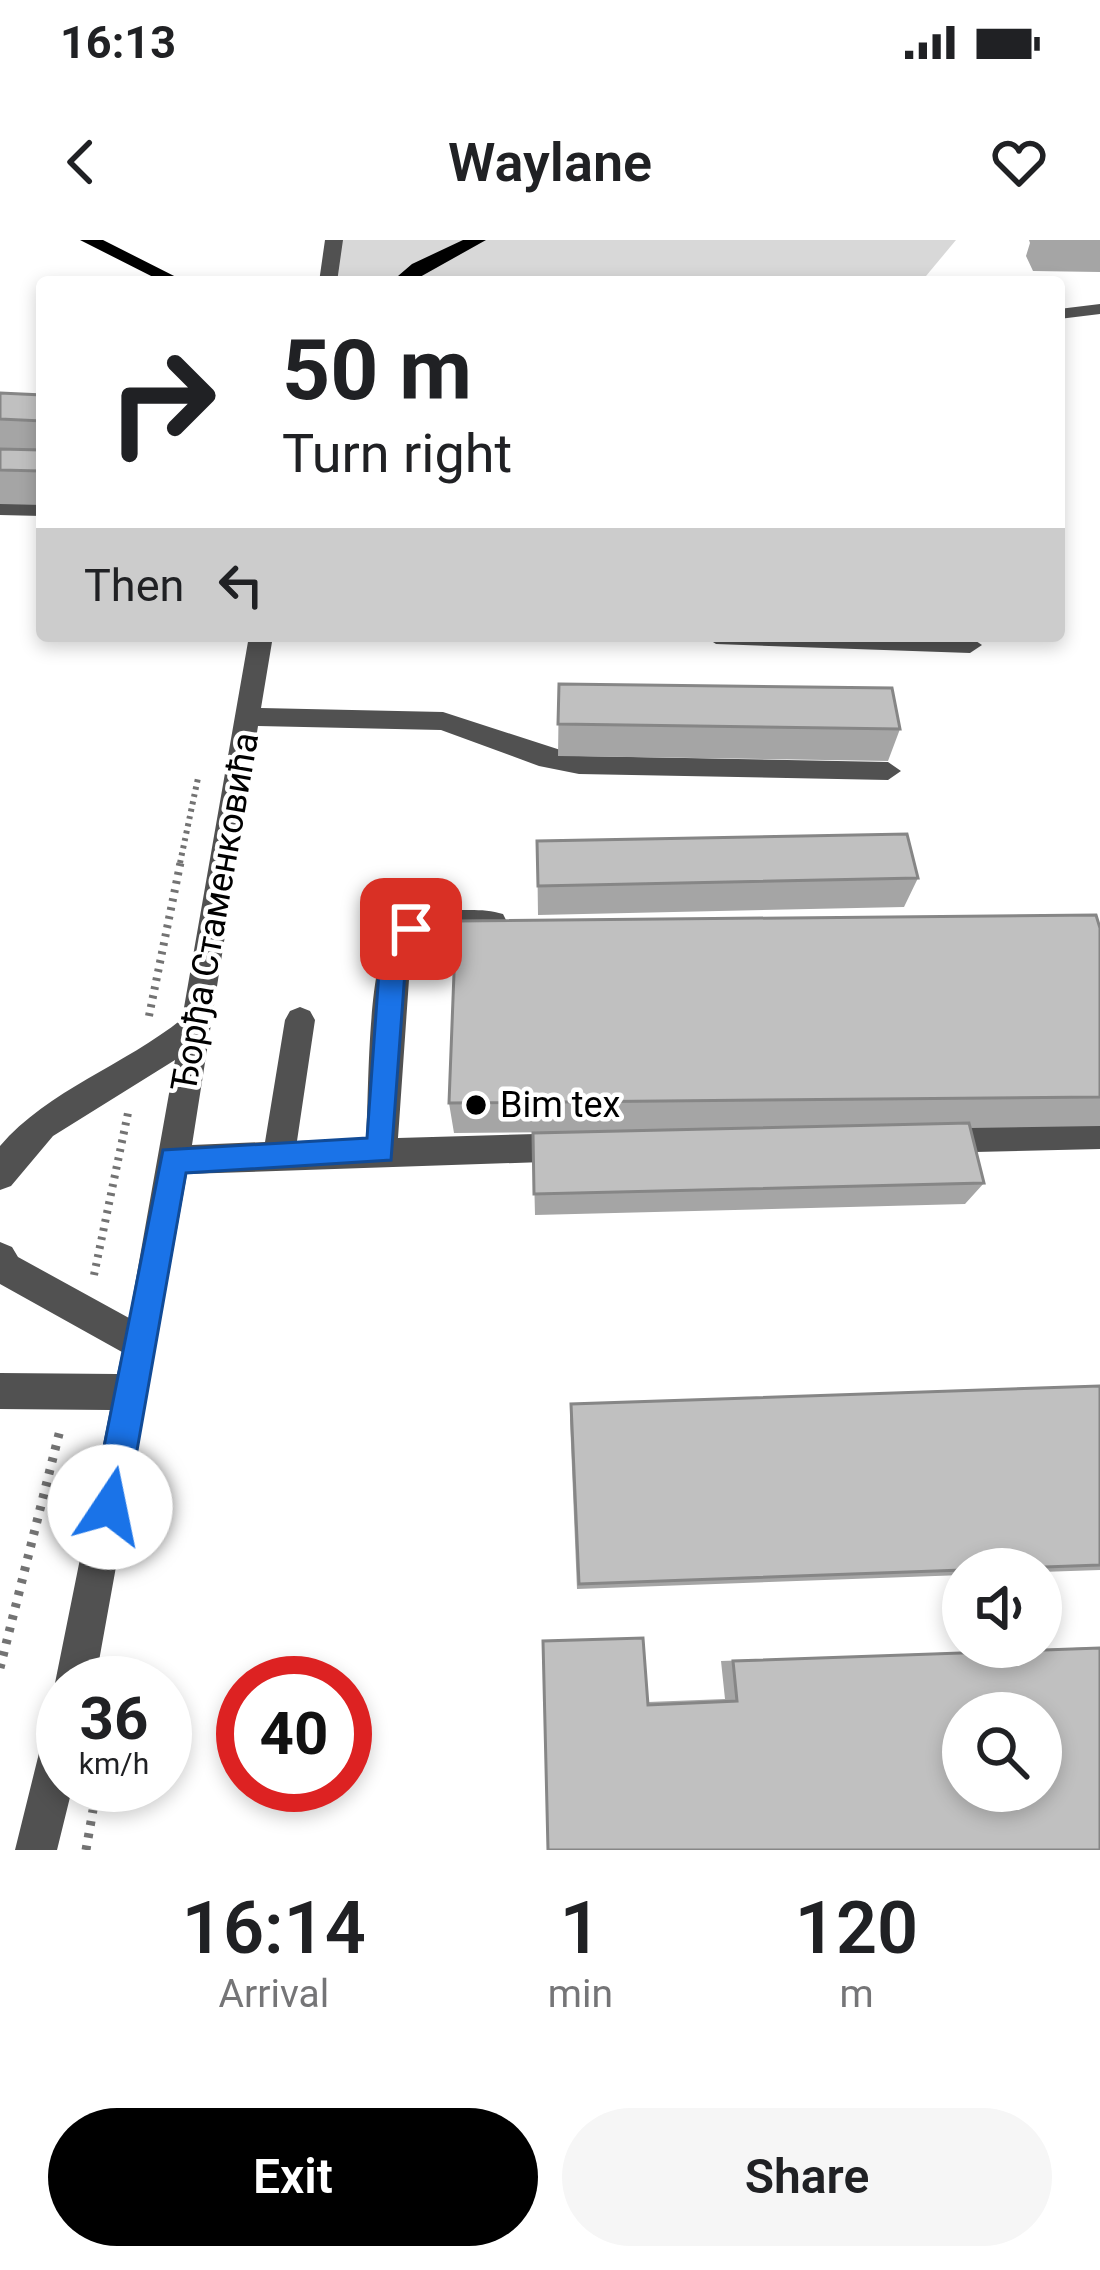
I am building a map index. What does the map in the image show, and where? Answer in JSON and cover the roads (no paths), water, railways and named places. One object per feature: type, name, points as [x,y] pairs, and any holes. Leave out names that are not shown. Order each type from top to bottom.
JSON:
[{"type":"main road","points":[[89,240],[164,276]]},
{"type":"main road","points":[[408,276],[477,240]]},
{"type":"street","points":[[329,276],[334,240]]},
{"type":"street","points":[[1065,313],[1100,309]]},
{"type":"street","points":[[0,508],[36,509]]},
{"type":"street","name":"Ђорђа Стаменковића","points":[[80,1656],[174,1160],[260,642]]},
{"type":"street","points":[[885,642],[970,645]]},
{"type":"street","points":[[248,717],[431,719],[466,726],[548,759],[579,765],[888,771]]},
{"type":"street","points":[[381,1151],[393,958],[398,943],[423,922],[518,921]]},
{"type":"street","points":[[279,1155],[300,1019]]},
{"type":"street","points":[[0,1175],[25,1139],[45,1121],[137,1070],[196,1026]]},
{"type":"street","points":[[908,1139],[1100,1135]]},
{"type":"street","points":[[174,1160],[597,1146]]},
{"type":"street","points":[[0,1258],[6,1269],[141,1344]]},
{"type":"street","points":[[0,1391],[132,1392]]},
{"type":"street","points":[[36,1850],[45,1812]]},
{"type":"place","name":"Bim tex","points":[[476,1105]]}]
